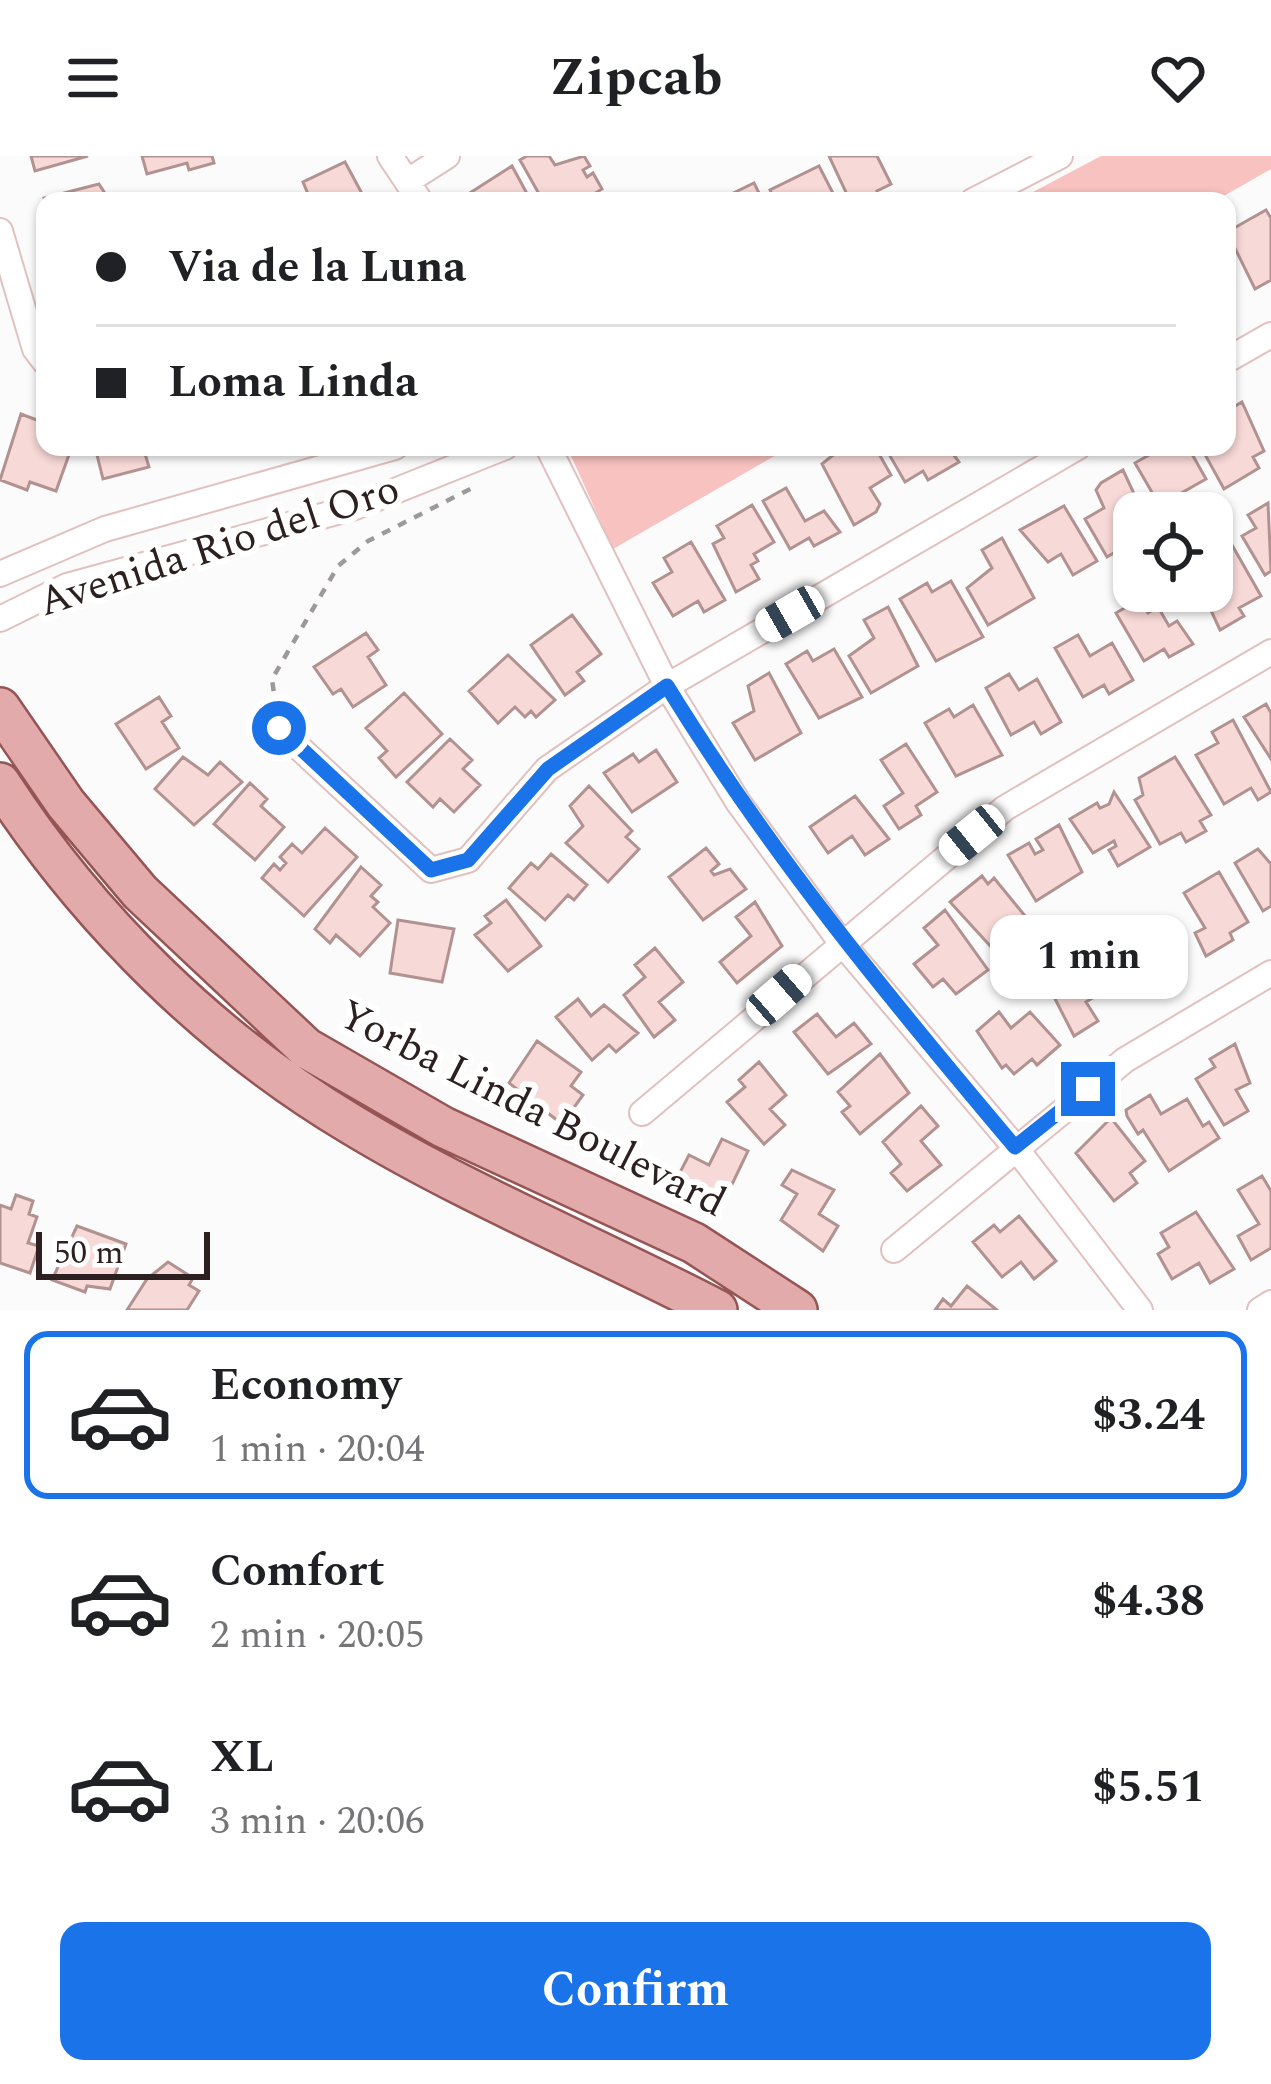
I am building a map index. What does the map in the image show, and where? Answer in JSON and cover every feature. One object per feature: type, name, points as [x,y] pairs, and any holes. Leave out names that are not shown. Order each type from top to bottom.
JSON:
[{"type":"main road","name":"Yorba Linda Boulevard","points":[[0,708],[66,803],[140,892],[306,1048],[442,1127],[694,1244],[797,1310]]},
{"type":"main road","points":[[0,783],[100,914],[173,991],[266,1068],[350,1124],[474,1192],[718,1310]]},
{"type":"street","points":[[390,156],[414,191],[447,156]]},
{"type":"street","points":[[990,192],[1060,156]]},
{"type":"street","points":[[0,230],[36,351]]},
{"type":"street","points":[[1236,355],[1271,335]]},
{"type":"street","name":"Avenida Rio del Oro","points":[[0,574],[105,529],[371,456]]},
{"type":"street","name":"Avenida Rio del Oro","points":[[0,619],[67,586],[356,508],[483,456]]},
{"type":"street","points":[[552,456],[667,686],[738,802],[841,941],[1015,1147],[1139,1310]]},
{"type":"street","points":[[279,728],[431,870],[468,860],[548,769],[667,686],[1063,456]]},
{"type":"street","points":[[642,1113],[841,941],[1005,808],[1271,652]]},
{"type":"street","points":[[894,1250],[1125,1060],[1271,974]]},
{"type":"street","points":[[1260,1310],[1271,1304]]},
{"type":"path","points":[[279,728],[272,680],[338,566],[368,541],[484,480]]},
{"type":"shaded area","points":[[1101,156],[1271,156],[1271,169],[1231,192],[1033,192]]},
{"type":"shaded area","points":[[571,456],[774,456],[613,549]]},
{"type":"building","points":[[31,156],[88,156],[35,171]]},
{"type":"building","points":[[142,156],[212,156],[214,163],[189,170],[187,163],[147,174]]},
{"type":"building","points":[[549,156],[555,165],[584,156],[590,166],[583,170],[587,177],[593,173],[602,189],[538,192],[520,160]]},
{"type":"building","points":[[829,156],[877,156],[891,184],[877,192],[846,192]]},
{"type":"building","points":[[345,162],[361,192],[307,192],[303,182]]},
{"type":"building","points":[[512,166],[526,192],[471,192]]},
{"type":"building","points":[[819,166],[832,192],[771,192]]},
{"type":"building","points":[[754,183],[758,192],[736,192]]},
{"type":"building","points":[[99,184],[104,192],[68,192]]},
{"type":"building","points":[[1266,210],[1271,218],[1271,280],[1255,289],[1236,250],[1236,227]]},
{"type":"building","points":[[1242,402],[1264,451],[1253,457],[1259,468],[1224,489],[1206,456],[1236,456],[1236,406]]},
{"type":"building","points":[[21,414],[36,420],[36,456],[68,456],[56,491],[30,482],[27,490],[0,480]]},
{"type":"building","points":[[97,456],[146,456],[149,467],[103,479]]},
{"type":"building","points":[[832,456],[880,456],[891,475],[870,488],[880,504],[876,512],[854,525],[822,464]]},
{"type":"building","points":[[890,456],[955,456],[959,462],[928,480],[923,471],[905,482]]},
{"type":"building","points":[[1147,456],[1193,456],[1206,479],[1183,492],[1152,492],[1135,463]]},
{"type":"building","points":[[1123,470],[1133,492],[1113,492],[1113,553],[1107,557],[1085,519],[1104,508],[1096,490]]},
{"type":"building","points":[[786,488],[805,521],[824,511],[840,532],[814,546],[809,538],[790,549],[763,501]]},
{"type":"building","points":[[1268,503],[1271,571],[1265,575],[1242,536],[1256,528],[1248,515]]},
{"type":"building","points":[[752,505],[774,542],[754,554],[758,561],[751,565],[759,579],[736,592],[713,544],[724,538],[717,526]]},
{"type":"building","points":[[1064,506],[1097,561],[1073,575],[1061,554],[1048,562],[1020,530]]},
{"type":"building","points":[[1002,538],[1034,598],[988,625],[967,588],[992,568],[982,550]]},
{"type":"building","points":[[691,542],[725,600],[704,612],[698,601],[673,616],[653,583],[672,572],[664,558]]},
{"type":"building","points":[[1233,547],[1261,596],[1239,608],[1244,616],[1220,630],[1212,612],[1233,612]]},
{"type":"building","points":[[951,581],[983,637],[936,661],[900,599],[927,583],[932,592]]},
{"type":"building","points":[[888,607],[918,666],[871,693],[849,656],[874,638],[864,620]]},
{"type":"building","points":[[1161,612],[1169,626],[1177,621],[1193,644],[1169,657],[1164,649],[1144,661],[1116,613]]},
{"type":"building","points":[[572,615],[601,654],[577,672],[584,681],[565,695],[531,645]]},
{"type":"building","points":[[366,633],[378,650],[368,657],[386,685],[353,707],[341,689],[333,694],[314,667]]},
{"type":"building","points":[[1078,635],[1090,656],[1112,643],[1133,680],[1109,694],[1104,685],[1083,697],[1055,648]]},
{"type":"building","points":[[834,649],[862,697],[819,718],[786,664],[807,651],[813,661]]},
{"type":"building","points":[[508,655],[555,700],[536,717],[531,711],[525,717],[515,707],[498,723],[469,691]]},
{"type":"building","points":[[769,673],[801,733],[755,760],[733,723],[754,711],[748,686]]},
{"type":"building","points":[[1009,674],[1019,690],[1037,679],[1061,722],[1041,734],[1034,722],[1011,735],[986,688]]},
{"type":"building","points":[[404,693],[442,734],[396,777],[379,758],[387,751],[366,728]]},
{"type":"building","points":[[159,697],[171,716],[162,722],[179,748],[146,769],[116,724]]},
{"type":"building","points":[[1266,704],[1271,713],[1271,759],[1244,717]]},
{"type":"building","points":[[973,705],[1002,755],[956,776],[925,723],[949,709],[954,717]]},
{"type":"building","points":[[1233,720],[1271,792],[1258,800],[1251,788],[1224,804],[1196,755],[1218,743],[1212,732]]},
{"type":"building","points":[[450,739],[472,760],[463,769],[480,785],[454,812],[440,799],[433,807],[407,782]]},
{"type":"building","points":[[906,744],[937,792],[916,806],[921,815],[899,829],[884,806],[903,793],[881,760]]},
{"type":"building","points":[[656,750],[677,782],[632,812],[604,773],[633,754],[639,762]]},
{"type":"building","points":[[183,757],[208,775],[220,762],[242,782],[194,825],[155,789]]},
{"type":"building","points":[[1175,757],[1211,815],[1200,821],[1206,831],[1186,842],[1181,833],[1160,844],[1135,800],[1143,795],[1139,778]]},
{"type":"building","points":[[250,783],[267,799],[261,806],[284,827],[255,860],[214,824]]},
{"type":"building","points":[[589,786],[632,831],[626,837],[639,849],[608,882],[566,843],[583,826],[570,806]]},
{"type":"building","points":[[1114,792],[1150,847],[1118,866],[1109,850],[1116,846],[1114,841],[1093,853],[1070,819],[1097,803],[1100,808],[1109,804]]},
{"type":"building","points":[[855,796],[889,839],[865,855],[852,836],[828,853],[810,827]]},
{"type":"building","points":[[1059,825],[1082,872],[1036,901],[1008,855],[1029,843],[1035,854],[1043,850],[1036,839]]},
{"type":"building","points":[[325,828],[357,857],[304,916],[262,878],[274,864],[280,870],[286,863],[280,857],[292,844],[302,853]]},
{"type":"building","points":[[706,848],[719,864],[711,871],[714,875],[730,869],[746,889],[703,920],[669,877]]},
{"type":"building","points":[[1258,849],[1271,864],[1271,906],[1263,911],[1235,863]]},
{"type":"building","points":[[551,854],[587,885],[574,900],[568,895],[545,920],[509,888],[531,863],[538,869]]},
{"type":"building","points":[[361,867],[381,885],[371,896],[378,902],[373,907],[390,923],[360,956],[336,935],[330,943],[315,929]]},
{"type":"building","points":[[1219,872],[1248,922],[1230,933],[1233,940],[1206,956],[1195,933],[1205,928],[1184,893]]},
{"type":"building","points":[[982,876],[988,884],[994,878],[1030,922],[993,949],[950,902]]},
{"type":"building","points":[[506,900],[541,946],[508,971],[475,935],[491,923],[485,916]]},
{"type":"building","points":[[755,902],[782,946],[737,983],[720,962],[751,936],[736,917]]},
{"type":"building","points":[[945,910],[988,970],[956,994],[943,979],[933,987],[914,964],[938,945],[924,928]]},
{"type":"building","points":[[398,920],[454,929],[442,982],[390,973]]},
{"type":"building","points":[[1131,926],[1150,958],[1168,947],[1183,972],[1161,985],[1155,976],[1135,988],[1106,940]]},
{"type":"building","points":[[1086,942],[1112,986],[1086,1002],[1098,1021],[1074,1036],[1050,989],[1074,975],[1062,956]]},
{"type":"building","points":[[655,948],[683,982],[659,1002],[675,1020],[654,1037],[624,995],[645,977],[635,965]]},
{"type":"building","points":[[578,999],[591,1016],[604,1005],[638,1033],[616,1052],[609,1045],[592,1060],[556,1017]]},
{"type":"building","points":[[999,1012],[1011,1028],[1030,1012],[1060,1045],[1037,1065],[1032,1059],[1014,1074],[1006,1065],[1002,1068],[977,1031]]},
{"type":"building","points":[[817,1014],[836,1037],[854,1023],[871,1044],[828,1074],[794,1032]]},
{"type":"building","points":[[537,1041],[581,1072],[571,1086],[583,1095],[562,1124],[509,1083]]},
{"type":"building","points":[[1235,1044],[1250,1083],[1236,1090],[1248,1111],[1224,1125],[1196,1079],[1215,1067],[1210,1059]]},
{"type":"building","points":[[880,1054],[909,1093],[860,1134],[842,1112],[850,1106],[838,1092]]},
{"type":"building","points":[[759,1062],[786,1095],[770,1109],[785,1125],[764,1144],[727,1102],[745,1087],[739,1080]]},
{"type":"building","points":[[1150,1095],[1161,1114],[1187,1099],[1203,1126],[1209,1122],[1219,1138],[1169,1171],[1143,1130],[1138,1134],[1127,1116],[1126,1110]]},
{"type":"building","points":[[921,1106],[938,1126],[921,1141],[941,1165],[907,1191],[891,1173],[901,1164],[883,1142]]},
{"type":"building","points":[[1111,1118],[1145,1161],[1130,1173],[1137,1183],[1114,1201],[1076,1153]]},
{"type":"building","points":[[722,1139],[748,1151],[725,1199],[676,1180],[689,1155],[709,1165]]},
{"type":"building","points":[[792,1170],[834,1190],[819,1214],[838,1226],[823,1251],[781,1220],[797,1194],[782,1185]]},
{"type":"building","points":[[1262,1176],[1271,1191],[1271,1248],[1251,1260],[1238,1236],[1259,1224],[1238,1190]]},
{"type":"building","points":[[16,1195],[33,1201],[29,1214],[37,1217],[28,1243],[39,1246],[30,1273],[0,1263],[0,1205],[11,1209]]},
{"type":"building","points":[[1196,1212],[1234,1269],[1210,1283],[1199,1263],[1172,1279],[1158,1254],[1169,1247],[1161,1233]]},
{"type":"building","points":[[1019,1216],[1056,1261],[1034,1279],[1021,1262],[1002,1277],[973,1242],[994,1225],[1000,1232]]},
{"type":"building","points":[[77,1226],[126,1244],[110,1289],[87,1286],[85,1292],[52,1280]]},
{"type":"building","points":[[168,1262],[193,1278],[189,1285],[199,1291],[187,1310],[127,1310],[147,1279]]},
{"type":"building","points":[[967,1286],[997,1310],[935,1310],[943,1299],[951,1306]]},
{"type":"route","points":[[279,728],[431,870],[468,860],[548,769],[667,686],[738,802],[841,941],[1015,1147],[1088,1089]]}]
